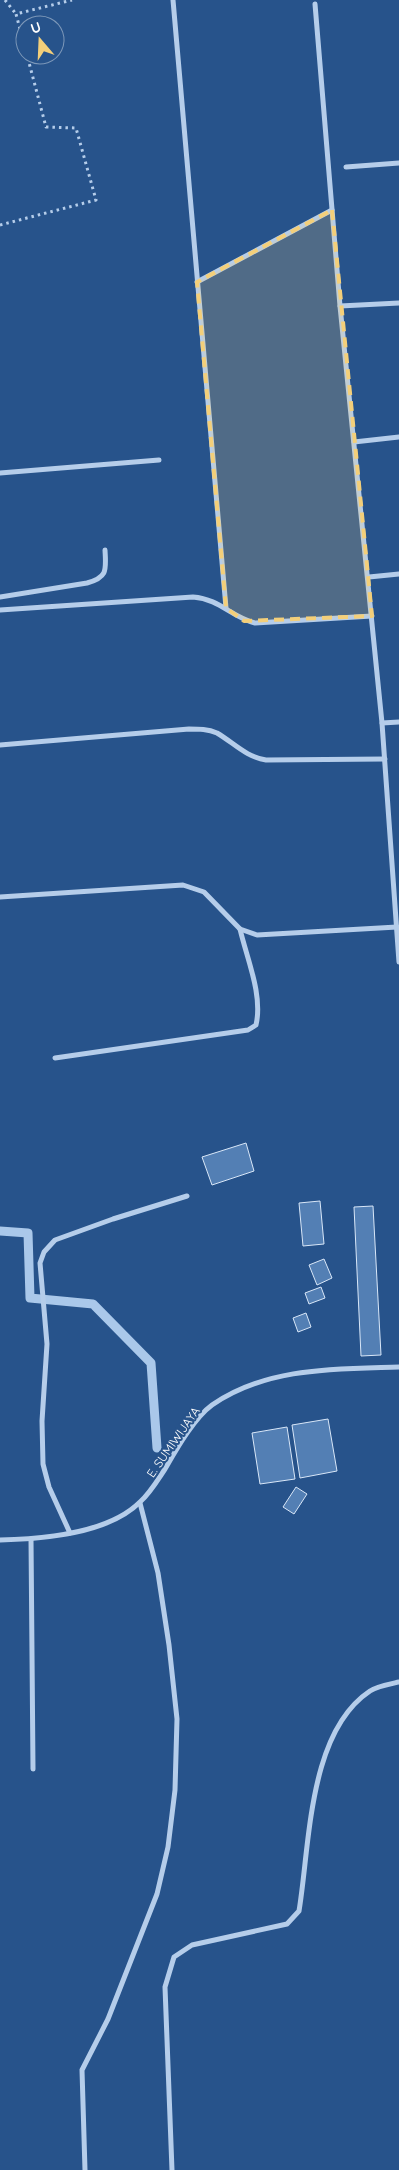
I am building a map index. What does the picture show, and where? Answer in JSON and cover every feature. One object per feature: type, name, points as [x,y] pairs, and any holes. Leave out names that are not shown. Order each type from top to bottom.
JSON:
[{"type":"street","points":[[173,0],[226,608]]},
{"type":"street","points":[[315,4],[340,306],[382,723],[399,962]]},
{"type":"street","points":[[346,167],[399,163]]},
{"type":"street","points":[[197,282],[332,210]]},
{"type":"street","points":[[340,306],[399,303]]},
{"type":"street","points":[[354,442],[399,437]]},
{"type":"street","points":[[0,473],[160,460]]},
{"type":"street","points":[[0,597],[86,583],[99,579],[106,569],[105,550]]},
{"type":"street","points":[[368,578],[399,574]]},
{"type":"street","points":[[0,610],[193,597],[206,598],[226,608],[244,621],[255,624],[372,616]]},
{"type":"street","points":[[382,723],[399,722]]},
{"type":"street","points":[[0,744],[205,729],[216,733],[254,759],[385,759]]},
{"type":"street","points":[[392,857],[399,856]]},
{"type":"street","points":[[0,897],[183,885],[204,892],[240,929],[257,935],[397,927]]},
{"type":"street","points":[[55,1058],[248,1030],[256,1025],[258,1014],[257,997],[240,929]]},
{"type":"street","points":[[70,1532],[49,1487],[43,1464],[42,1421],[47,1344],[40,1263],[44,1252],[55,1240],[113,1219],[187,1196]]},
{"type":"street","name":"E. SUMIWIJAYA","points":[[0,1540],[31,1539],[70,1532],[110,1522],[124,1514],[140,1503],[152,1490],[174,1453],[210,1407],[230,1394],[297,1372],[399,1367]]},
{"type":"street","points":[[85,2170],[82,2070],[108,2019],[157,1894],[168,1848],[175,1790],[177,1719],[168,1645],[158,1573],[140,1503]]},
{"type":"street","points":[[31,1539],[33,1769]]},
{"type":"street","points":[[172,2170],[165,1987],[174,1957],[192,1945],[287,1924],[300,1911],[314,1790],[329,1743],[349,1711],[370,1691],[399,1682]]},
{"type":"path","points":[[5,0],[16,14],[72,0]]},
{"type":"path","points":[[0,225],[96,200],[76,128],[46,127],[30,65]]},
{"type":"highlighted area","points":[[332,210],[372,616],[244,621],[226,608],[197,282]]},
{"type":"building","points":[[246,1143],[254,1171],[212,1185],[202,1157]]},
{"type":"building","points":[[320,1201],[324,1244],[303,1246],[299,1203]]},
{"type":"building","points":[[373,1206],[381,1355],[361,1356],[354,1207]]},
{"type":"building","points":[[324,1259],[332,1278],[317,1285],[309,1265]]},
{"type":"building","points":[[321,1287],[325,1298],[309,1304],[305,1293]]},
{"type":"building","points":[[306,1313],[311,1327],[298,1332],[293,1318]]},
{"type":"building","points":[[328,1419],[337,1471],[300,1478],[292,1425]]},
{"type":"building","points":[[287,1427],[295,1479],[260,1484],[252,1433]]},
{"type":"building","points":[[296,1487],[307,1494],[294,1514],[283,1507]]},
{"type":"waterway","points":[[0,1231],[28,1233],[30,1298],[93,1304],[151,1363],[157,1448]]}]
